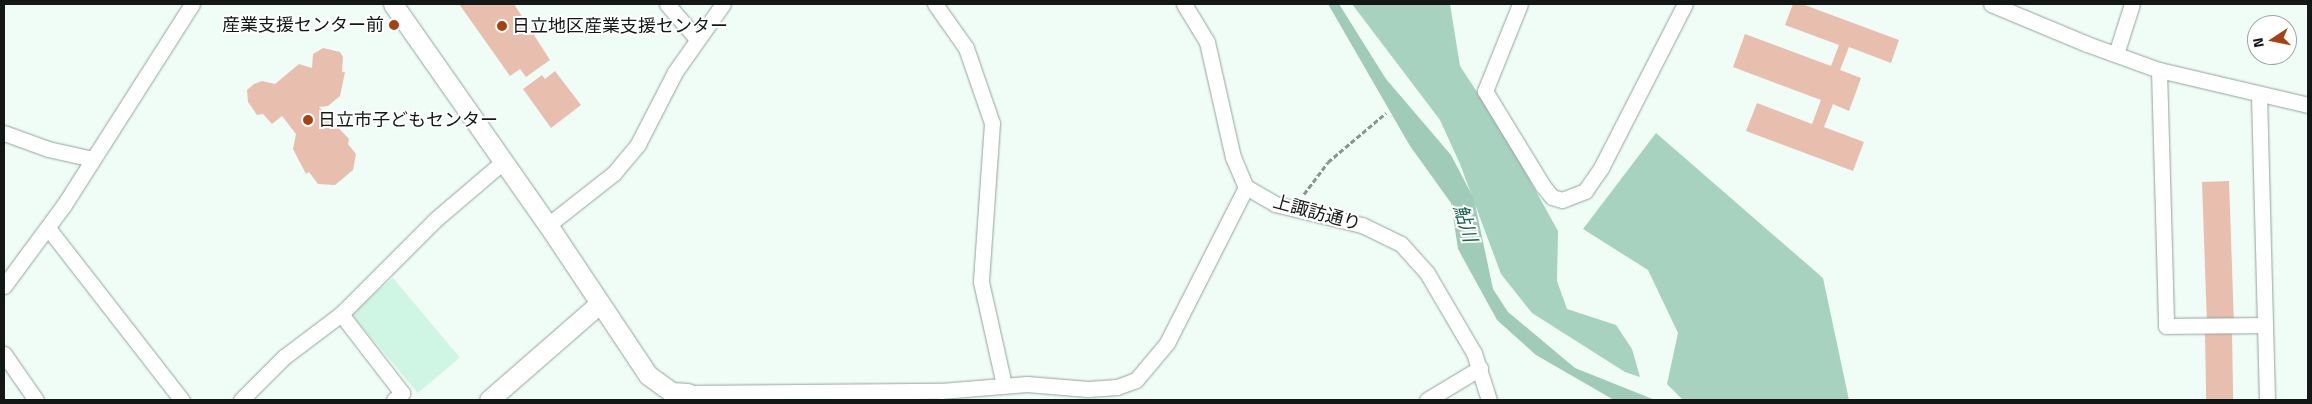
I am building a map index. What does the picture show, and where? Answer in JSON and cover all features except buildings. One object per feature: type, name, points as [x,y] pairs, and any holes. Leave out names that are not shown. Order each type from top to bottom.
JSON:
[{"type":"street","points":[[4,286],[48,228],[192,4]]},
{"type":"street","points":[[394,4],[504,161],[599,304],[653,380],[671,392],[688,393],[941,391],[1004,385],[1088,389],[1117,387],[1136,380],[1167,343],[1246,187],[1233,157],[1207,42],[1184,4]]},
{"type":"street","points":[[667,4],[696,38]]},
{"type":"street","points":[[548,225],[614,173],[638,144],[696,38],[723,4]]},
{"type":"street","points":[[935,4],[966,48],[992,123],[982,282],[1004,385]]},
{"type":"street","points":[[1520,4],[1486,91],[1543,186],[1552,197],[1562,200],[1585,192],[1601,168],[1685,4]]},
{"type":"street","points":[[1991,4],[2160,70],[2259,95],[2308,105]]},
{"type":"street","points":[[2116,54],[2132,4]]},
{"type":"street","points":[[2160,70],[2166,326],[2264,325]]},
{"type":"street","points":[[2259,95],[2267,400]]},
{"type":"street","points":[[4,133],[48,149],[93,159]]},
{"type":"street","points":[[241,400],[284,358],[341,314],[436,219],[504,161]]},
{"type":"street","name":"上諏訪通り","points":[[1246,187],[1269,201],[1301,212],[1362,224],[1401,244],[1427,273],[1480,368],[1489,400]]},
{"type":"street","points":[[48,228],[182,400]]},
{"type":"street","points":[[489,400],[599,304]]},
{"type":"street","points":[[341,314],[402,393],[394,400]]},
{"type":"street","points":[[4,354],[36,400]]},
{"type":"street","points":[[1427,400],[1480,368]]},
{"type":"path","points":[[1301,212],[1302,195],[1328,162],[1386,113]]},
{"type":"shaded area","points":[[1352,4],[1450,4],[1460,66],[1502,130],[1558,231],[1557,281],[1567,309],[1616,325],[1632,349],[1640,377],[1625,372],[1532,313],[1501,274],[1460,164],[1440,120]]},
{"type":"shaded area","points":[[1656,133],[1823,278],[1849,400],[1683,400],[1667,384],[1678,333],[1648,270],[1583,229]]},
{"type":"shaded area","points":[[393,278],[460,358],[418,393],[351,313]]},
{"type":"water","name":"鮎川","points":[[1328,4],[1339,4],[1386,79],[1451,155],[1474,199],[1493,289],[1508,312],[1575,368],[1655,400],[1614,400],[1536,355],[1497,320],[1458,249],[1451,203],[1410,146]]},
{"type":"place","name":"産業支援センター前","points":[[394,25]]},
{"type":"place","name":"日立地区産業支援センター","points":[[502,26]]},
{"type":"place","name":"日立市子どもセンター","points":[[308,120]]}]
